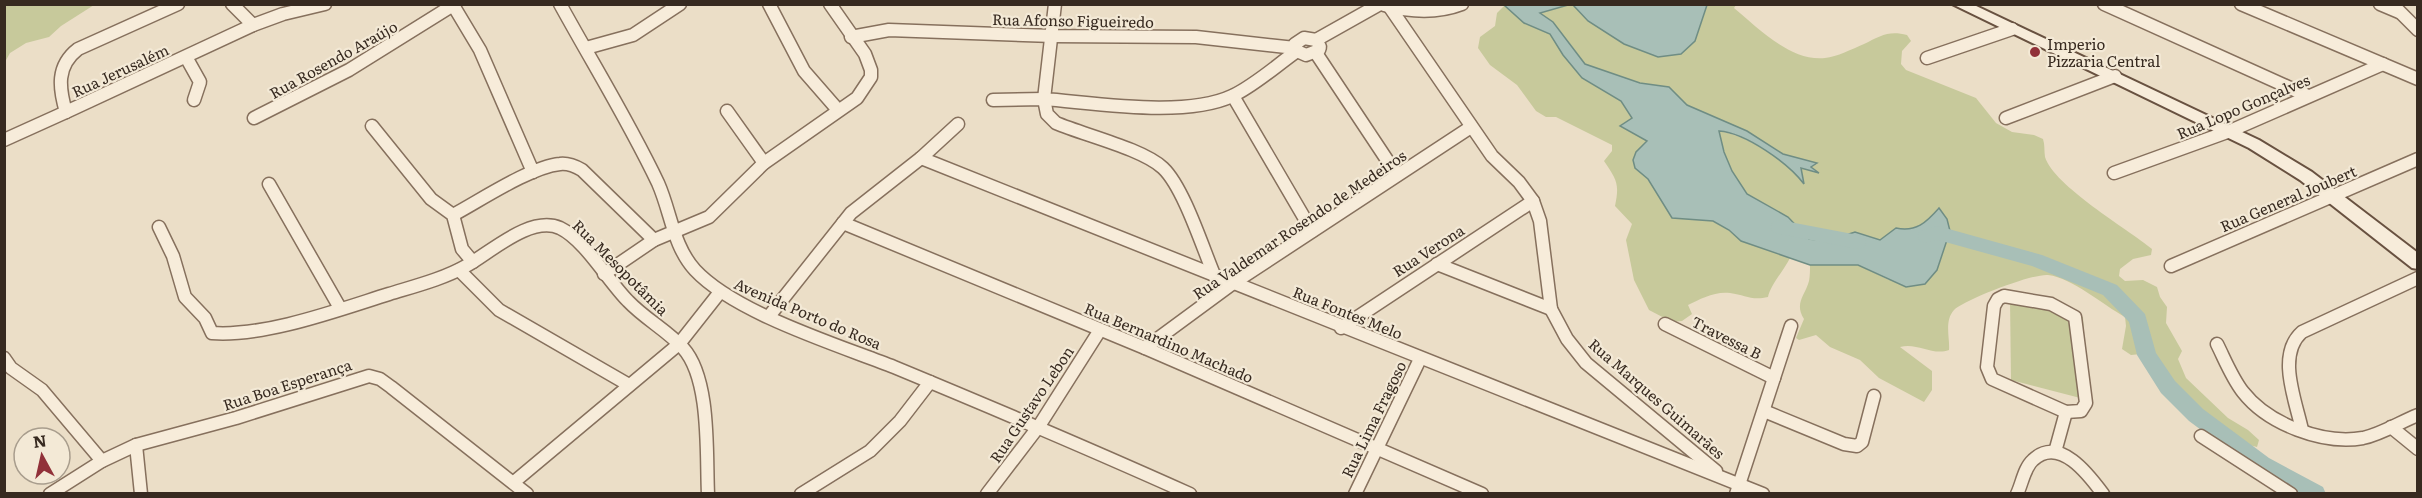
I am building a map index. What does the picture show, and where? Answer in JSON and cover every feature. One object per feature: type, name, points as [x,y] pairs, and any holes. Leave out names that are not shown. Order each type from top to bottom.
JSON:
[{"type":"street","name":"Rua Jerusalém","points":[[178,4],[78,49],[67,57],[60,79],[60,92],[66,112],[253,25],[283,14],[325,4]]},
{"type":"street","points":[[232,4],[253,25]]},
{"type":"street","name":"Avenida Porto do Rosa","points":[[560,4],[646,160],[666,203],[673,232],[695,270],[720,292],[770,315],[1039,426],[1190,494]]},
{"type":"street","points":[[586,48],[633,35],[680,4]]},
{"type":"street","points":[[769,4],[804,71],[838,110]]},
{"type":"street","points":[[604,274],[654,240],[709,217],[764,162],[857,98],[871,77],[871,70],[865,54],[830,4]]},
{"type":"street","points":[[1055,4],[1044,99],[1047,114],[1056,123],[1136,152],[1162,166],[1183,202],[1215,277]]},
{"type":"street","points":[[1316,40],[1384,5],[1435,11],[1447,10],[1462,4]]},
{"type":"street","points":[[1959,4],[2230,131],[2277,158],[2332,195],[2418,263]]},
{"type":"street","points":[[2104,4],[2308,96]]},
{"type":"street","points":[[2241,4],[2418,80]]},
{"type":"street","points":[[2380,4],[2396,8],[2418,30]]},
{"type":"street","points":[[454,5],[480,50],[533,172]]},
{"type":"street","name":"Rua Rosendo Araújo","points":[[255,118],[349,70],[454,5]]},
{"type":"street","name":"Rua Marques Guimarães","points":[[1384,5],[1492,156],[1533,201],[1540,221],[1551,309],[1567,339],[1586,363],[1722,477]]},
{"type":"street","points":[[1927,58],[2012,28]]},
{"type":"street","name":"Rua Afonso Figueiredo","points":[[851,37],[889,30],[1053,36],[1196,37],[1237,40],[1296,49]]},
{"type":"street","points":[[993,100],[1044,99],[1168,106],[1212,102],[1233,96],[1296,49],[1299,40],[1310,38],[1316,40],[1320,47],[1316,53],[1306,55],[1296,49]]},
{"type":"street","points":[[1316,53],[1397,175]]},
{"type":"street","points":[[186,57],[201,82],[201,88],[194,100]]},
{"type":"street","name":"Rua Lopo Gonçalves","points":[[2114,173],[2230,131],[2382,64]]},
{"type":"street","points":[[2006,118],[2115,76]]},
{"type":"street","points":[[1233,96],[1312,231]]},
{"type":"street","points":[[727,111],[764,162]]},
{"type":"street","points":[[4,140],[66,112]]},
{"type":"street","points":[[770,315],[851,213],[921,158],[958,124]]},
{"type":"street","points":[[372,126],[425,192],[453,215],[462,249],[473,262]]},
{"type":"street","name":"Rua Valdemar Rosendo de Medeiros","points":[[1145,348],[1232,284],[1471,127]]},
{"type":"street","name":"Rua Fontes Melo","points":[[921,158],[1341,328],[1722,477],[1738,489],[1763,494]]},
{"type":"street","name":"Rua General Joubert","points":[[2171,266],[2418,159]]},
{"type":"street","points":[[453,215],[533,172],[558,164],[575,165],[598,184],[654,240]]},
{"type":"street","points":[[269,184],[340,308]]},
{"type":"street","name":"Rua Verona","points":[[1341,328],[1533,201]]},
{"type":"street","name":"Rua Bernardino Machado","points":[[843,223],[1145,348],[1482,494]]},
{"type":"street","name":"Rua Mesopotâmia","points":[[159,228],[173,256],[185,297],[205,318],[209,328],[216,335],[229,335],[264,328],[418,286],[459,270],[525,231],[550,226],[560,228],[649,322],[679,344],[695,365],[700,384],[708,494]]},
{"type":"street","points":[[1437,264],[1551,309]]},
{"type":"street","points":[[459,270],[499,310],[630,385]]},
{"type":"street","points":[[2302,430],[2288,366],[2293,339],[2302,332],[2418,278]]},
{"type":"street","points":[[514,482],[679,344],[720,292]]},
{"type":"street","points":[[2000,297],[2048,304],[2067,311],[2075,317],[2078,324],[2086,403],[2081,411],[2066,412],[1996,383],[1989,372],[1994,306],[2000,297]]},
{"type":"street","name":"Travessa B","points":[[1665,324],[1774,378]]},
{"type":"street","points":[[1738,489],[1791,326]]},
{"type":"street","name":"Rua Gustavo Lebon","points":[[987,494],[1039,426],[1100,330]]},
{"type":"street","points":[[2217,344],[2242,391],[2250,401],[2283,422],[2302,430],[2328,437],[2363,438],[2418,415]]},
{"type":"street","points":[[4,358],[11,368],[42,390],[102,461]]},
{"type":"street","name":"Rua Lima Fragoso","points":[[1355,494],[1375,448],[1420,359]]},
{"type":"street","name":"Rua Boa Esperança","points":[[50,494],[102,461],[136,445],[236,418],[369,376],[380,379],[391,387],[527,494]]},
{"type":"street","points":[[801,494],[843,469],[878,444],[908,412],[930,382]]},
{"type":"street","points":[[1764,411],[1844,444],[1857,446],[1862,442],[1874,396]]},
{"type":"street","points":[[2055,452],[2066,412]]},
{"type":"street","points":[[2391,427],[2418,449]]},
{"type":"street","points":[[2201,436],[2291,494]]},
{"type":"street","points":[[136,445],[141,494]]},
{"type":"street","points":[[2017,494],[2032,460],[2045,452],[2055,452],[2070,459],[2086,472],[2103,494]]},
{"type":"green space","points":[[5,4],[94,5],[61,26],[49,37],[26,43],[10,53],[5,62]]},
{"type":"green space","points":[[1505,5],[1524,23],[1550,34],[1563,55],[1582,77],[1621,101],[1632,118],[1621,125],[1647,141],[1636,152],[1635,168],[1648,179],[1672,218],[1713,221],[1729,230],[1741,241],[1790,258],[1771,288],[1768,297],[1753,298],[1735,294],[1713,294],[1688,305],[1692,314],[1682,321],[1672,322],[1649,310],[1634,280],[1626,240],[1632,224],[1615,206],[1616,182],[1604,161],[1612,151],[1612,145],[1556,117],[1546,117],[1536,111],[1517,85],[1490,65],[1478,48],[1480,37],[1495,26],[1497,13]]},
{"type":"green space","points":[[1573,5],[1588,21],[1695,41],[1707,5],[1736,5],[1734,8],[1764,34],[1800,55],[1812,58],[1834,56],[1885,35],[1895,33],[1907,35],[1911,41],[1902,51],[1901,64],[1906,70],[1976,98],[1996,123],[2012,132],[2034,135],[2043,139],[2045,157],[2062,181],[2076,194],[2152,249],[2151,255],[2133,259],[2120,269],[2119,276],[2125,281],[2143,280],[2157,287],[2167,307],[2166,323],[2182,351],[2178,359],[2186,378],[2228,418],[2259,440],[2257,447],[2241,443],[2194,406],[2164,375],[2150,351],[2144,327],[2139,336],[2141,354],[2131,355],[2122,349],[2126,326],[2125,317],[2078,286],[2058,277],[2048,275],[2029,278],[1984,294],[1954,310],[1949,319],[1949,350],[1900,347],[1932,371],[1932,390],[1924,402],[1879,378],[1860,360],[1830,347],[1816,335],[1799,340],[1796,338],[1804,319],[1800,304],[1809,281],[1810,265],[1858,265],[1889,280],[1945,244],[1950,231],[1938,208],[1926,223],[1880,240],[1855,232],[1827,241],[1809,239],[1788,217],[1747,194],[1732,171],[1719,131],[1730,133],[1765,150],[1786,165],[1803,182],[1801,167],[1817,172],[1811,167],[1817,164],[1783,154],[1747,131],[1687,105],[1669,87],[1640,83],[1585,64],[1568,41],[1540,13]]},
{"type":"green space","points":[[2010,299],[2083,317],[2088,400],[2011,380]]},
{"type":"water","points":[[1504,5],[1568,5],[1540,13],[1553,22],[1585,64],[1640,83],[1669,87],[1687,105],[1747,131],[1783,154],[1817,163],[1811,167],[1819,173],[1801,168],[1804,184],[1788,167],[1766,150],[1741,137],[1719,131],[1732,171],[1747,194],[1788,217],[1809,239],[1827,241],[1855,232],[1880,240],[1896,228],[1909,229],[1920,225],[1939,208],[1947,219],[1950,231],[1937,270],[1925,284],[1906,287],[1858,265],[1810,265],[1741,241],[1729,230],[1713,221],[1672,218],[1648,179],[1635,168],[1633,160],[1636,152],[1647,141],[1620,126],[1632,118],[1621,101],[1582,78],[1563,55],[1550,34],[1524,23]]},
{"type":"water","points":[[1573,5],[1707,5],[1695,41],[1681,54],[1658,57],[1624,44],[1588,21]]},
{"type":"waterway","points":[[1779,227],[1858,242]]},
{"type":"waterway","points":[[1926,236],[1938,233],[2036,260],[2110,290],[2138,319],[2147,355],[2168,387],[2196,415],[2262,464],[2316,494]]},
{"type":"place","name":"Imperio Pizzaria Central","points":[[2035,52]]}]
